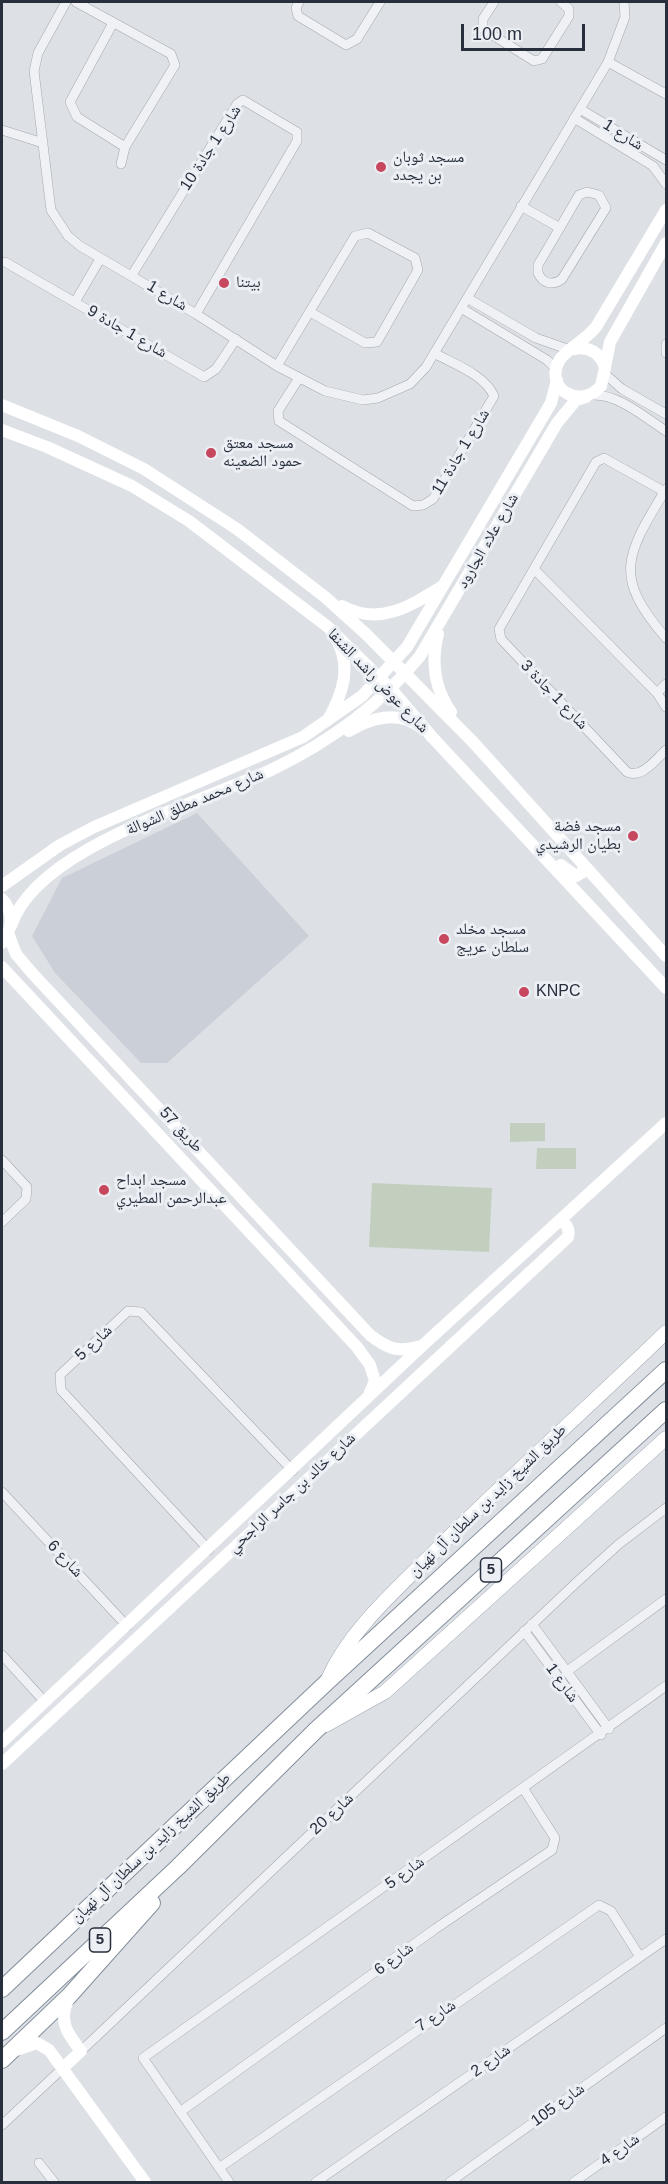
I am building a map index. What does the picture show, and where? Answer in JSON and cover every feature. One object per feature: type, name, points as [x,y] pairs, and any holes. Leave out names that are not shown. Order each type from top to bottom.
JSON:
[{"type":"highway","name":"طريق الشيخ زايد بن سلطان آل نهيان","points":[[2,1989],[326,1683],[666,1370]]},
{"type":"highway","name":"طريق الشيخ زايد بن سلطان آل نهيان","points":[[2,2032],[178,1867],[316,1730],[666,1410]]},
{"type":"highway","points":[[4,2057],[70,1995],[145,1913],[178,1867]]},
{"type":"main road","name":"طريق الشيخ زايد بن سلطان آل نهيان","points":[[326,1683],[342,1653],[401,1585],[486,1500],[666,1334]]},
{"type":"main road","name":"طريق الشيخ زايد بن سلطان آل نهيان","points":[[316,1730],[352,1713],[385,1692],[666,1438]]},
{"type":"street","name":"شارع 1","points":[[66,2],[38,52],[34,71],[51,210],[68,236],[100,259],[132,275],[298,378],[346,398],[363,400],[378,398],[410,384],[434,353],[608,62],[625,17],[624,2]]},
{"type":"street","points":[[76,2],[171,54],[174,59],[175,65],[125,147],[121,164]]},
{"type":"street","points":[[300,2],[296,8],[298,16],[346,45],[357,39],[380,2]]},
{"type":"street","points":[[494,2],[483,19],[483,29],[534,62],[542,59],[569,16],[569,9],[561,2]]},
{"type":"street","points":[[113,23],[70,102],[77,117],[125,147]]},
{"type":"street","points":[[608,62],[666,94]]},
{"type":"street","name":"شارع 1 جادة 10","points":[[132,275],[237,104],[243,100],[297,132],[297,141],[196,314]]},
{"type":"street","name":"شارع 1","points":[[580,109],[666,160]]},
{"type":"street","name":"شارع 1","points":[[574,118],[653,166],[666,184]]},
{"type":"street","points":[[2,130],[43,143]]},
{"type":"street","points":[[591,192],[602,197],[606,208],[562,279],[549,283],[540,277],[538,265],[560,228],[579,195],[591,192]]},
{"type":"street","points":[[521,206],[560,228]]},
{"type":"street","points":[[556,375],[559,360],[596,327],[666,210]]},
{"type":"street","points":[[277,366],[355,236],[368,233],[415,258],[418,270],[377,342],[365,343],[310,312]]},
{"type":"street","points":[[589,396],[601,386],[610,342],[666,243]]},
{"type":"street","points":[[75,302],[100,259]]},
{"type":"street","name":"شارع 1 جادة 9","points":[[5,262],[204,377],[216,369],[236,339]]},
{"type":"street","points":[[467,298],[536,338],[572,350],[584,348],[594,352],[605,371],[622,389],[666,414]]},
{"type":"street","points":[[461,308],[547,360],[562,390],[571,396],[603,394],[616,399],[666,431]]},
{"type":"street","points":[[666,344],[666,353]]},
{"type":"street","name":"شارع 1 جادة 11","points":[[298,378],[278,411],[279,421],[413,506],[423,505],[433,499],[494,396],[491,388],[482,380],[434,353]]},
{"type":"street","name":"شارع علاء الجارود","points":[[380,678],[394,663],[445,585],[551,404],[556,375]]},
{"type":"street","name":"شارع علاء الجارود","points":[[391,689],[405,675],[441,623],[557,423],[576,400],[589,396]]},
{"type":"street","name":"شارع عوض راشد الشنفا","points":[[2,405],[78,436],[144,469],[237,529],[325,597],[473,742],[666,956]]},
{"type":"street","name":"شارع عوض راشد الشنفا","points":[[2,430],[47,447],[132,486],[189,521],[328,627],[391,689],[432,737],[666,988]]},
{"type":"street","name":"شارع 1 جادة 3","points":[[666,491],[604,458],[596,462],[499,629],[501,639],[627,772],[634,775],[641,773],[666,750]]},
{"type":"street","points":[[666,491],[637,542],[631,558],[631,572],[633,591],[642,610],[666,637]]},
{"type":"street","points":[[535,570],[657,693],[666,708]]},
{"type":"street","points":[[325,597],[356,614],[394,614],[445,585]]},
{"type":"street","points":[[441,623],[433,652],[438,686],[443,700],[473,742]]},
{"type":"street","points":[[325,724],[340,698],[345,673],[342,652],[328,627]]},
{"type":"street","name":"شارع محمد مطلق الشوالة","points":[[2,886],[60,845],[150,802],[303,737],[325,724],[380,678]]},
{"type":"street","points":[[657,693],[666,684]]},
{"type":"street","name":"شارع محمد مطلق الشوالة","points":[[7,934],[22,902],[76,855],[300,754],[352,722],[391,689]]},
{"type":"street","points":[[300,754],[323,747],[358,725],[379,718],[409,721],[432,737]]},
{"type":"street","points":[[492,801],[514,817],[572,875],[583,873],[584,865]]},
{"type":"street","points":[[76,855],[86,843],[150,813],[154,809],[150,802]]},
{"type":"street","name":"طريق 57","points":[[2,899],[8,908],[7,934],[16,954],[370,1335],[389,1349],[404,1351],[422,1346]]},
{"type":"street","name":"طريق 57","points":[[2,967],[64,1030],[357,1347],[370,1365],[375,1381],[366,1401]]},
{"type":"street","points":[[51,1018],[61,1013],[63,1006]]},
{"type":"street","points":[[64,1030],[66,1023],[77,1020]]},
{"type":"street","name":"شارع خالد بن جاسر الراجحي","points":[[2,1742],[293,1471],[422,1346],[666,1122]]},
{"type":"street","points":[[2,1160],[27,1187],[26,1199],[2,1222]]},
{"type":"street","name":"شارع خالد بن جاسر الراجحي","points":[[2,1760],[568,1237],[568,1227],[560,1221]]},
{"type":"street","name":"شارع 5","points":[[209,1550],[61,1390],[60,1375],[128,1311],[141,1312],[293,1471]]},
{"type":"street","points":[[357,1347],[366,1347],[370,1344],[370,1335]]},
{"type":"street","name":"شارع 6","points":[[2,1492],[127,1626]]},
{"type":"street","name":"شارع 20","points":[[2,2125],[528,1627],[619,1544],[666,1508]]},
{"type":"street","name":"شارع 1","points":[[566,1672],[666,1599]]},
{"type":"street","name":"شارع 1","points":[[528,1627],[566,1672],[605,1732]]},
{"type":"street","name":"شارع 1","points":[[528,1627],[605,1732]]},
{"type":"street","points":[[2,1655],[45,1702]]},
{"type":"street","name":"شارع 5","points":[[180,2112],[143,2058],[605,1732],[666,1686]]},
{"type":"street","points":[[13,1732],[19,1742],[23,1743]]},
{"type":"street","name":"شارع 6","points":[[180,2112],[435,1929],[552,1850],[555,1838],[523,1788]]},
{"type":"street","name":"شارع 7","points":[[219,2168],[599,1905],[611,1911],[640,1957]]},
{"type":"street","name":"شارع 2","points":[[316,2182],[666,1939]]},
{"type":"street","points":[[70,1995],[63,2012],[63,2026],[81,2051]]},
{"type":"street","name":"شارع 105","points":[[450,2182],[666,2028]]},
{"type":"street","points":[[4,2057],[37,2043],[49,2050],[145,2182]]},
{"type":"street","points":[[180,2112],[229,2182]]},
{"type":"street","name":"شارع 4","points":[[574,2182],[666,2117]]},
{"type":"street","points":[[39,2163],[54,2182]]},
{"type":"shaded area","points":[[197,813],[309,936],[167,1063],[141,1063],[55,973],[32,936],[62,878]]},
{"type":"green space","points":[[510,1123],[545,1123],[545,1141],[510,1142]]},
{"type":"green space","points":[[537,1148],[576,1148],[576,1169],[536,1169]]},
{"type":"green space","points":[[372,1183],[492,1188],[489,1252],[369,1247]]},
{"type":"place","name":"مسجد ثوبان بن يجدد","points":[[381,167]]},
{"type":"place","name":"بيتنا","points":[[224,283]]},
{"type":"place","name":"مسجد معتق حمود الضعينه","points":[[211,453]]},
{"type":"place","name":"مسجد فضة بطيان الرشيدي","points":[[633,836]]},
{"type":"place","name":"مسجد مخلد سلطان عريج","points":[[444,939]]},
{"type":"place","name":"KNPC","points":[[524,992]]},
{"type":"place","name":"مسجد ابداح عبدالرحمن المطيري","points":[[104,1190]]}]
